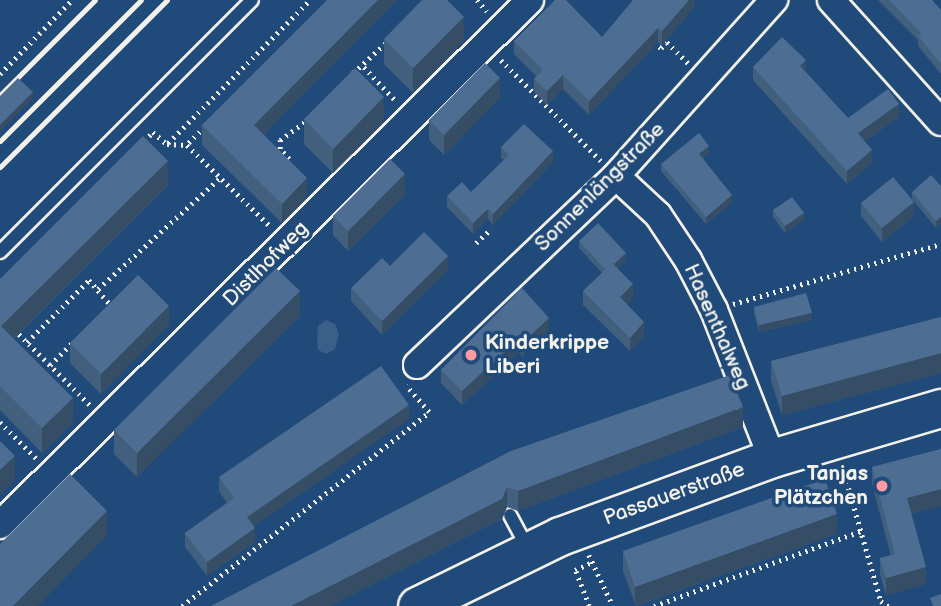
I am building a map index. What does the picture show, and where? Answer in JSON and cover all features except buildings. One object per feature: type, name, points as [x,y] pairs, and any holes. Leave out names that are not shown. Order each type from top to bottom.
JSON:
[{"type":"street","name":"Distlhofweg","points":[[0,525],[530,0]]},
{"type":"street","name":"Sonnenlängstraße","points":[[417,365],[616,176],[774,0]]},
{"type":"street","points":[[831,0],[905,76],[941,122]]},
{"type":"street","name":"Hasenthalweg","points":[[616,176],[659,215],[714,310],[772,458]]},
{"type":"street","name":"Passauerstraße","points":[[417,606],[529,551],[772,458],[941,408]]},
{"type":"lane","points":[[0,252],[253,0]]},
{"type":"lane","points":[[510,515],[529,551]]},
{"type":"path","points":[[167,144],[310,0]]},
{"type":"path","points":[[0,74],[73,1]]},
{"type":"path","points":[[345,82],[363,67],[369,56],[397,35]]},
{"type":"path","points":[[647,36],[661,48],[667,42],[704,78]]},
{"type":"path","points":[[485,44],[616,176]]},
{"type":"path","points":[[363,67],[412,117]]},
{"type":"path","points":[[289,159],[280,149],[280,140],[320,113]]},
{"type":"path","points":[[310,119],[318,126]]},
{"type":"path","points":[[187,145],[206,125]]},
{"type":"path","points":[[134,151],[153,132],[167,144],[187,145],[287,243]]},
{"type":"path","points":[[98,289],[221,177]]},
{"type":"path","points":[[476,243],[491,229]]},
{"type":"path","points":[[714,310],[941,244]]},
{"type":"path","points":[[27,342],[89,280],[112,303],[103,312]]},
{"type":"path","points":[[19,334],[106,421]]},
{"type":"path","points":[[51,365],[77,338]]},
{"type":"path","points":[[182,606],[238,566],[429,412],[402,382],[417,365]]},
{"type":"path","points":[[0,422],[52,474]]},
{"type":"path","points":[[843,468],[881,601],[888,606]]},
{"type":"path","points":[[654,606],[861,531]]},
{"type":"path","points":[[589,555],[613,606]]},
{"type":"path","points":[[589,606],[575,570],[592,562]]},
{"type":"shaded area","points":[[326,320],[335,324],[339,334],[335,349],[326,354],[318,350],[317,338],[318,326]]},
{"type":"railway","points":[[0,95],[95,0]]},
{"type":"railway","points":[[0,141],[141,0]]},
{"type":"railway","points":[[0,167],[167,0]]},
{"type":"place","name":"Kinderkrippe Liberi","points":[[471,355]]},
{"type":"place","name":"Tanjas Plätzchen","points":[[882,486]]}]
